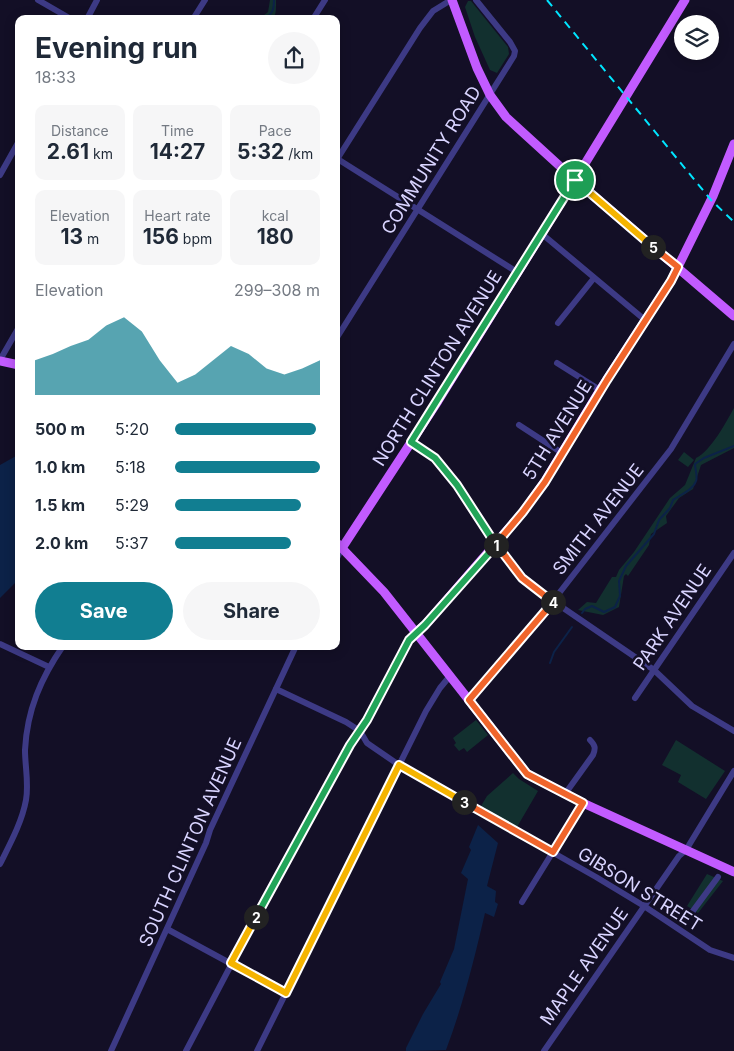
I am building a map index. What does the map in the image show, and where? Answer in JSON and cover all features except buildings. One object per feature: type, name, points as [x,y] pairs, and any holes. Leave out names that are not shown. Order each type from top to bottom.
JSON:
[{"type":"main road","points":[[452,0],[477,68],[490,95],[506,117],[575,180],[734,316]]},
{"type":"main road","name":"NORTH CLINTON AVENUE","points":[[340,544],[411,442],[542,234],[683,2]]},
{"type":"main road","name":"5TH AVENUE","points":[[416,632],[425,625],[533,499],[600,390],[671,281],[731,160],[734,144]]},
{"type":"main road","points":[[0,360],[15,364]]},
{"type":"main road","points":[[340,546],[384,592],[527,774],[583,803],[734,872]]},
{"type":"street","points":[[38,0],[63,15]]},
{"type":"street","points":[[89,15],[97,0]]},
{"type":"street","points":[[196,15],[205,0]]},
{"type":"street","points":[[315,15],[324,0]]},
{"type":"street","points":[[340,154],[420,28],[433,11],[452,0]]},
{"type":"street","name":"COMMUNITY ROAD","points":[[340,332],[514,56],[515,51],[510,42],[476,0]]},
{"type":"street","points":[[0,175],[15,148]]},
{"type":"street","points":[[340,161],[517,272]]},
{"type":"street","points":[[542,234],[645,320]]},
{"type":"street","points":[[558,323],[594,278]]},
{"type":"street","points":[[0,360],[15,334]]},
{"type":"street","name":"SMITH AVENUE","points":[[469,700],[553,602],[671,449],[734,344]]},
{"type":"street","points":[[557,363],[600,390]]},
{"type":"street","points":[[518,425],[562,453]]},
{"type":"street","points":[[411,442],[435,458],[457,485],[496,544],[522,578],[553,602],[654,670],[692,706],[734,731]]},
{"type":"street","name":"PARK AVENUE","points":[[636,698],[734,553]]},
{"type":"street","points":[[186,1051],[231,963],[350,745],[360,731],[409,640],[416,632]]},
{"type":"street","points":[[0,644],[49,666]]},
{"type":"street","points":[[0,864],[9,846],[27,798],[25,749],[29,716],[37,690],[49,666],[60,650]]},
{"type":"street","name":"SOUTH CLINTON AVENUE","points":[[111,1051],[210,830],[294,650]]},
{"type":"street","points":[[257,1051],[426,711],[450,676]]},
{"type":"street","name":"GIBSON STREET","points":[[276,689],[346,722],[360,731],[367,743],[399,765],[644,906],[710,950],[734,958]]},
{"type":"street","points":[[565,794],[596,750],[590,740]]},
{"type":"street","name":"MAPLE AVENUE","points":[[544,1051],[678,856],[686,850],[734,771]]},
{"type":"street","points":[[522,902],[583,803]]},
{"type":"street","points":[[687,919],[718,877]]},
{"type":"street","points":[[167,929],[286,993]]},
{"type":"green space","points":[[270,0],[276,0],[274,15],[264,15],[268,12]]},
{"type":"green space","points":[[468,1],[471,1],[508,47],[509,54],[497,73],[490,70],[475,37],[465,7]]},
{"type":"green space","points":[[734,408],[734,448],[701,465],[693,489],[679,498],[666,516],[667,523],[651,534],[649,545],[628,576],[626,574],[624,576],[619,607],[603,615],[578,610],[587,602],[596,603],[612,577],[616,577],[670,498],[685,485],[696,458],[713,443]]},
{"type":"green space","points":[[684,452],[694,460],[688,467],[678,460]]},
{"type":"green space","points":[[476,720],[488,735],[467,752],[464,748],[459,751],[454,745],[456,743],[453,738]]},
{"type":"green space","points":[[676,740],[725,771],[706,799],[678,782],[681,775],[662,765]]},
{"type":"green space","points":[[513,773],[538,791],[517,827],[481,806],[487,796]]},
{"type":"green space","points":[[707,874],[723,881],[698,913],[687,906]]},
{"type":"water","points":[[15,457],[15,583],[0,598],[0,465]]},
{"type":"water","points":[[478,825],[498,843],[487,886],[496,891],[495,902],[498,904],[494,917],[485,913],[463,999],[446,1050],[406,1051],[423,1014],[441,984],[440,982],[454,949],[468,879],[461,873],[471,850],[469,847]]},
{"type":"waterway","points":[[270,15],[274,6],[274,0]]},
{"type":"waterway","points":[[582,613],[585,609],[592,606],[604,612],[615,607],[620,596],[619,581],[626,566],[654,534],[659,520],[670,508],[673,500],[689,490],[694,484],[697,477],[695,464],[704,458],[734,446]]},
{"type":"waterway","points":[[550,663],[554,652],[572,627]]},
{"type":"railway","points":[[547,0],[711,200],[734,222]]},
{"type":"route","points":[[575,180],[411,442],[435,458],[457,485],[496,544],[425,625],[409,640],[367,720],[350,745],[231,963],[286,993],[399,765],[553,852],[583,803],[527,774],[469,700],[553,602],[522,578],[496,544],[545,482],[678,267],[575,180]]}]
